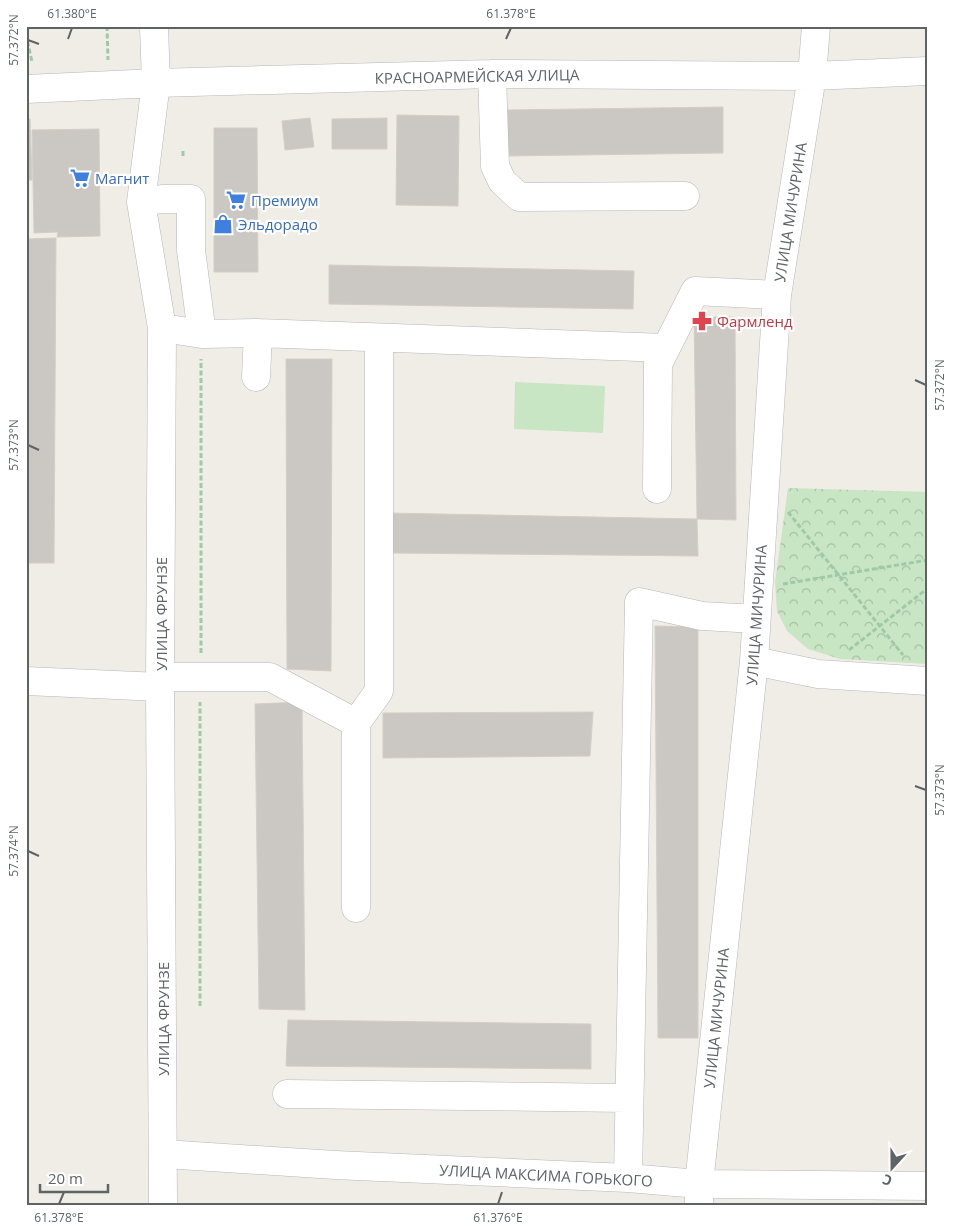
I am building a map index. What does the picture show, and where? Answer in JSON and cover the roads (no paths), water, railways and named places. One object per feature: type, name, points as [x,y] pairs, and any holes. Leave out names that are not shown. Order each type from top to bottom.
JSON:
[{"type":"street","name":"УЛИЦА ФРУНЗЕ","points":[[154,26],[156,83],[141,202],[162,328],[160,682],[163,1205]]},
{"type":"street","name":"УЛИЦА МИЧУРИНА","points":[[699,1194],[754,661],[777,295],[812,76],[816,26]]},
{"type":"street","name":"КРАСНОАРМЕЙСКАЯ УЛИЦА","points":[[26,89],[156,83],[492,74],[812,76],[928,71]]},
{"type":"street","points":[[492,74],[495,166],[502,181],[519,197],[685,196]]},
{"type":"street","points":[[141,202],[162,198],[191,199],[192,250],[202,334]]},
{"type":"street","points":[[657,489],[658,364],[695,291],[777,295]]},
{"type":"street","points":[[162,328],[202,334],[258,333],[666,348]]},
{"type":"street","points":[[256,376],[258,333]]},
{"type":"street","points":[[356,908],[356,722],[379,691],[379,338]]},
{"type":"street","points":[[628,1178],[639,602],[702,616],[756,619]]},
{"type":"street","points":[[754,661],[818,674],[925,681]]},
{"type":"street","points":[[26,681],[160,682],[270,677],[356,722]]},
{"type":"street","points":[[287,1094],[629,1098]]},
{"type":"street","name":"УЛИЦА МАКСИМА ГОРЬКОГО","points":[[164,1154],[335,1165],[628,1178],[699,1194],[928,1186]]},
{"type":"place","name":"Магнит","points":[[80,178]]},
{"type":"place","name":"Премиум","points":[[236,200]]},
{"type":"place","name":"Эльдорадо","points":[[223,224]]},
{"type":"place","name":"Фармленд","points":[[702,321]]}]
